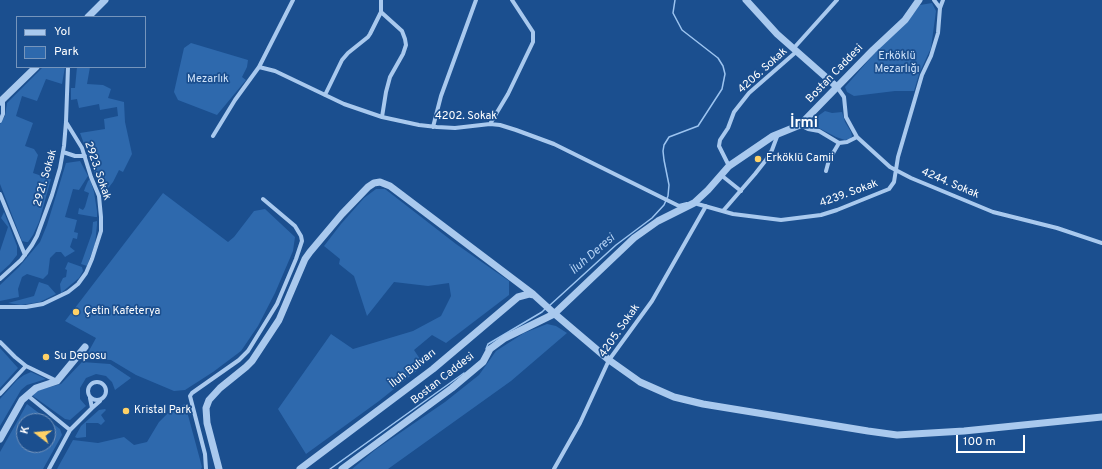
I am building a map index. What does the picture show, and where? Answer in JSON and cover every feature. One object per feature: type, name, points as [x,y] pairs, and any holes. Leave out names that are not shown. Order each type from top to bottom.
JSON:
[{"type":"street","points":[[89,16],[106,0]]},
{"type":"street","points":[[213,136],[235,100],[259,67],[293,0]]},
{"type":"street","points":[[325,95],[342,60],[354,47],[368,37],[381,12],[381,0]]},
{"type":"street","points":[[433,127],[441,96],[464,29],[476,0]]},
{"type":"street","points":[[490,124],[508,94],[533,42],[533,32],[512,0]]},
{"type":"street","points":[[746,0],[777,34],[837,87]]},
{"type":"street","points":[[795,50],[837,0]]},
{"type":"street","name":"Bostan Caddesi","points":[[342,469],[464,378],[483,362],[490,349],[505,338],[553,312],[634,238],[658,221],[694,203],[730,166],[762,143],[800,124],[905,20],[919,0]]},
{"type":"street","points":[[934,0],[940,8]]},
{"type":"street","name":"4239. Sokak","points":[[669,201],[679,206],[694,203],[733,214],[781,220],[821,215],[889,189],[894,182],[898,157],[911,119],[922,75],[931,56],[938,33],[940,8],[943,0]]},
{"type":"street","points":[[381,12],[402,32],[406,39],[403,54],[390,77],[382,117]]},
{"type":"street","name":"4206. Sokak","points":[[730,166],[719,146],[720,140],[728,128],[734,112],[749,93],[795,50]]},
{"type":"street","name":"4202. Sokak","points":[[259,67],[275,71],[344,104],[382,117],[433,127],[455,128],[490,124],[500,125],[516,130],[554,144],[669,201]]},
{"type":"street","points":[[0,121],[2,114],[1,100],[35,68]]},
{"type":"street","name":"2921. Sokak","points":[[0,279],[25,255],[37,236],[43,221],[60,168],[63,152],[66,122],[68,68]]},
{"type":"street","name":"4244. Sokak","points":[[837,87],[844,97],[846,117],[857,137],[890,167],[923,183],[994,212],[1057,228],[1102,243]]},
{"type":"street","name":"2923. Sokak","points":[[0,307],[26,307],[43,304],[68,292],[78,284],[86,273],[97,245],[101,231],[99,196],[82,148],[66,122]]},
{"type":"street","points":[[800,124],[808,129],[819,131],[839,143],[847,142],[857,137]]},
{"type":"street","points":[[723,211],[755,174],[769,155],[778,134]]},
{"type":"street","points":[[826,171],[829,160],[839,143]]},
{"type":"street","points":[[63,152],[75,156],[85,156]]},
{"type":"street","points":[[721,175],[741,190]]},
{"type":"street","points":[[219,469],[207,423],[206,408],[209,400],[220,388],[246,367],[252,360],[279,320],[305,259],[310,252],[342,214],[368,187],[374,183],[380,182],[390,186],[537,297],[609,360],[640,382],[674,397],[749,412],[890,434],[922,434],[964,431],[1102,417]]},
{"type":"street","points":[[0,194],[25,255]]},
{"type":"street","points":[[206,469],[205,454],[190,396],[192,393],[239,360],[248,351],[277,304],[302,241],[301,236],[295,226],[263,199]]},
{"type":"street","name":"4205. Sokak","points":[[554,469],[580,423],[609,360],[652,301],[706,206]]},
{"type":"street","name":"İluh Bulvarı","points":[[300,469],[433,369],[518,297],[528,294],[537,297]]},
{"type":"street","points":[[0,342],[26,366],[57,381]]},
{"type":"street","points":[[0,439],[22,400],[36,388],[57,381],[85,347]]},
{"type":"street","points":[[0,394],[26,366]]},
{"type":"street","points":[[49,469],[70,430],[102,400],[106,394],[106,388],[98,382],[93,383],[88,387],[92,408]]},
{"type":"street","points":[[27,395],[70,430]]},
{"type":"street","points":[[90,398],[96,401],[102,400]]},
{"type":"green space","name":"Erköklü Mezarlığı","points":[[932,3],[936,11],[931,48],[919,74],[914,91],[895,91],[854,96],[847,92],[845,87],[882,45],[906,23],[920,5]]},
{"type":"green space","name":"Mezarlık","points":[[191,43],[248,60],[247,67],[242,77],[246,80],[217,115],[178,100],[174,92],[184,48]]},
{"type":"green space","points":[[42,68],[65,68],[62,84],[46,79],[37,101],[22,96],[16,116],[33,123],[25,146],[34,149],[38,155],[33,173],[51,179],[39,222],[28,242],[22,241],[0,184],[0,124],[5,116],[7,103]]},
{"type":"green space","points":[[77,68],[90,68],[87,84],[103,85],[111,89],[108,98],[124,102],[125,122],[132,154],[123,172],[119,170],[113,182],[106,191],[101,193],[80,133],[105,129],[104,119],[118,116],[117,107],[100,110],[99,104],[79,108],[77,99],[71,100],[71,88],[75,88]]},
{"type":"green space","points":[[825,111],[832,113],[842,112],[845,122],[851,132],[852,136],[850,139],[845,140],[836,137],[815,126],[815,121],[818,116]]},
{"type":"green space","points":[[80,161],[88,176],[79,190],[73,189],[65,217],[77,220],[74,232],[78,233],[77,239],[73,238],[70,247],[75,251],[65,257],[61,252],[56,252],[50,258],[48,274],[43,279],[27,274],[22,277],[18,289],[19,297],[0,301],[0,285],[19,267],[40,242],[47,225],[66,163]]},
{"type":"green space","points":[[90,179],[94,192],[97,217],[78,214],[79,208],[83,210],[85,207],[89,193],[84,191]]},
{"type":"green space","points":[[376,189],[385,189],[456,244],[509,281],[509,295],[446,343],[432,335],[414,350],[424,365],[379,401],[306,454],[278,409],[331,334],[353,349],[413,331],[441,316],[451,296],[449,283],[428,286],[394,282],[367,316],[354,276],[339,264],[340,259],[324,246],[364,198]]},
{"type":"green space","points":[[163,193],[228,242],[234,237],[254,211],[265,209],[295,237],[293,251],[275,293],[258,326],[241,351],[213,372],[185,390],[174,391],[136,375],[111,360],[85,358],[96,338],[65,321]]},
{"type":"green space","points":[[4,212],[17,246],[17,255],[0,273],[0,251],[8,227],[1,218]]},
{"type":"green space","points":[[97,221],[95,244],[87,266],[81,264],[92,233],[93,222]]},
{"type":"green space","points":[[68,262],[82,267],[83,271],[79,278],[61,293],[60,284],[63,278],[66,277],[67,270],[65,269]]},
{"type":"green space","points":[[39,282],[48,285],[56,294],[40,302],[21,305],[8,303],[34,296]]},
{"type":"green space","points":[[547,324],[556,326],[567,333],[511,381],[388,469],[352,469],[375,450],[445,402],[479,375],[496,351],[524,333]]},
{"type":"green space","points":[[0,348],[18,368],[0,388]]},
{"type":"green space","points":[[82,362],[110,364],[131,378],[115,390],[112,382],[106,376],[96,374],[86,378],[80,388],[80,399],[86,406],[70,420],[65,419],[33,396],[35,391],[61,384]]},
{"type":"green space","points":[[31,372],[46,379],[27,385],[21,390],[0,426],[0,399],[17,380]]},
{"type":"green space","points":[[27,404],[39,413],[22,413]]},
{"type":"green space","points":[[185,404],[202,467],[201,469],[57,469],[73,440],[98,443],[124,437],[134,445],[147,442],[159,422],[170,411]]},
{"type":"green space","points":[[99,410],[106,410],[101,415],[105,421],[101,425],[98,423],[86,423],[86,437],[75,437],[81,426]]},
{"type":"green space","points":[[16,424],[16,453],[52,453],[43,469],[0,469],[0,452]]},
{"type":"green space","points":[[56,426],[60,429],[62,435],[56,446]]},
{"type":"waterway","name":"İluh Deresi","points":[[549,306],[616,245],[652,218],[664,205],[668,196],[669,185],[664,160],[664,145],[669,137],[698,126],[722,89],[725,74],[723,66],[718,58],[682,30],[673,13],[675,0]]},
{"type":"waterway","name":"İluh Deresi","points":[[486,349],[488,344],[542,312],[546,308]]},
{"type":"waterway","name":"İluh Deresi","points":[[330,469],[464,373]]},
{"type":"place","name":"Erköklü Camii","points":[[758,159]]},
{"type":"place","name":"Çetin Kafeterya","points":[[76,312]]},
{"type":"place","name":"Su Deposu","points":[[46,357]]},
{"type":"place","name":"Kristal Park","points":[[126,411]]},
{"type":"district","name":"İrmi","points":[[804,124]]}]
